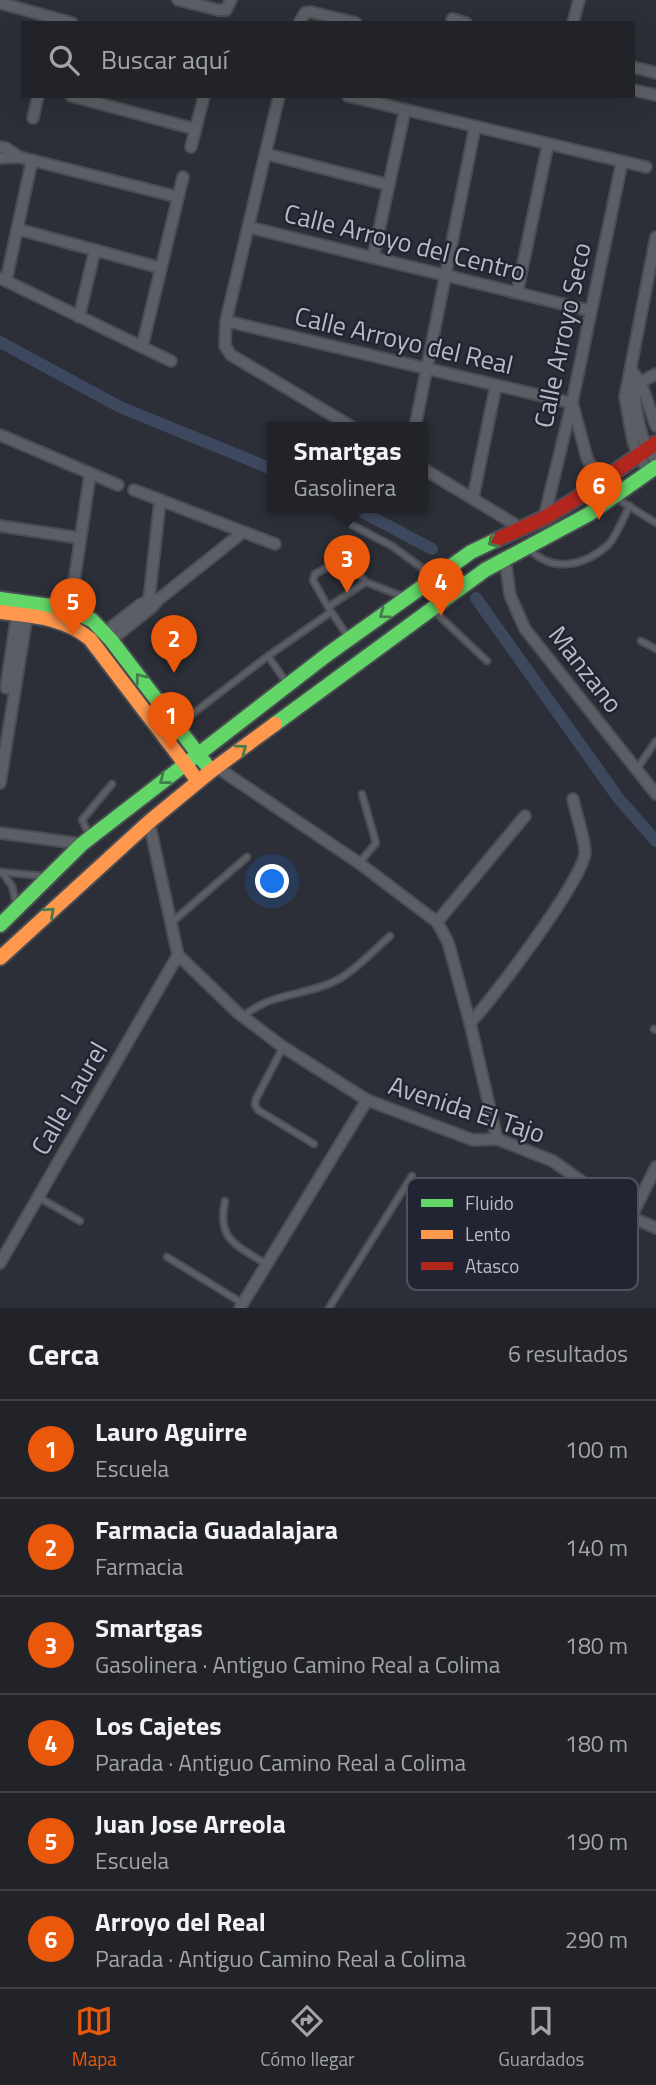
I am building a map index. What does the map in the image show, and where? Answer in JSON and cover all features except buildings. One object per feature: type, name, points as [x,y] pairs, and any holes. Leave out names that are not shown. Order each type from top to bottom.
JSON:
[{"type":"main road","points":[[0,925],[86,840],[288,684],[471,552],[544,517],[600,483],[650,458]]},
{"type":"main road","points":[[0,958],[198,781],[431,607],[485,570],[589,514],[614,497],[650,458]]},
{"type":"main road","points":[[0,599],[68,608],[92,620],[108,636],[199,754],[214,769]]},
{"type":"main road","points":[[0,612],[66,623],[81,630],[198,781]]},
{"type":"street","points":[[178,0],[218,10],[226,10],[231,0]]},
{"type":"street","points":[[574,21],[579,0]]},
{"type":"street","points":[[0,3],[55,21]]},
{"type":"street","points":[[300,21],[305,13],[311,12],[348,21]]},
{"type":"street","points":[[452,19],[459,21]]},
{"type":"street","points":[[635,68],[656,74]]},
{"type":"street","points":[[635,90],[656,95]]},
{"type":"street","points":[[33,118],[38,98]]},
{"type":"street","points":[[79,98],[195,129]]},
{"type":"street","points":[[191,147],[203,98]]},
{"type":"street","points":[[279,98],[226,321],[225,346],[231,355],[344,422]]},
{"type":"street","points":[[356,98],[646,167]]},
{"type":"street","points":[[373,258],[405,110]]},
{"type":"street","points":[[416,422],[475,127]]},
{"type":"street","points":[[517,293],[548,144]]},
{"type":"street","points":[[0,147],[19,157]]},
{"type":"street","points":[[266,154],[389,185]]},
{"type":"street","points":[[0,158],[19,157],[178,197]]},
{"type":"street","points":[[32,160],[3,279],[170,361]]},
{"type":"street","name":"Calle Arroyo Seco","points":[[544,517],[572,403],[622,162]]},
{"type":"street","points":[[142,347],[183,177]]},
{"type":"street","name":"Calle Arroyo del Centro","points":[[248,227],[591,311]]},
{"type":"street","points":[[17,229],[161,268]]},
{"type":"street","points":[[650,458],[634,426],[632,370],[656,237]]},
{"type":"street","points":[[79,317],[95,250]]},
{"type":"street","points":[[645,296],[656,288]]},
{"type":"street","name":"Calle Arroyo del Real","points":[[226,321],[572,403]]},
{"type":"street","points":[[633,385],[656,374]]},
{"type":"street","points":[[473,498],[496,385]]},
{"type":"street","points":[[633,385],[656,426]]},
{"type":"street","points":[[572,403],[587,458],[600,483]]},
{"type":"street","points":[[0,435],[118,485]]},
{"type":"street","points":[[428,472],[521,528]]},
{"type":"street","points":[[68,608],[90,475]]},
{"type":"street","points":[[134,490],[275,544]]},
{"type":"street","points":[[153,602],[160,501]]},
{"type":"street","points":[[0,526],[80,538]]},
{"type":"street","points":[[108,636],[243,532]]},
{"type":"street","name":"Manzano","points":[[505,559],[510,595],[525,629],[656,794]]},
{"type":"street","points":[[0,783],[7,688],[22,615]]},
{"type":"street","points":[[214,769],[359,863],[437,922],[448,942],[497,1139]]},
{"type":"street","points":[[470,1023],[560,904],[582,864],[585,851],[573,799]]},
{"type":"street","points":[[437,922],[525,816]]},
{"type":"street","points":[[149,822],[178,955]]},
{"type":"street","points":[[0,833],[86,840]]},
{"type":"street","name":"Avenida El Tajo","points":[[178,955],[243,1017],[283,1047],[367,1100],[473,1140],[497,1139],[553,1161],[577,1178]]},
{"type":"street","name":"Calle Laurel","points":[[0,1264],[178,955]]},
{"type":"street","points":[[241,1306],[367,1100]]},
{"type":"street","points":[[638,1203],[656,1167]]},
{"type":"street","name":"Avenida El Tajo","points":[[638,1220],[656,1228]]},
{"type":"lane","points":[[614,497],[656,523]]},
{"type":"lane","points":[[527,547],[538,559],[561,566],[585,560],[609,543],[630,506]]},
{"type":"lane","points":[[352,525],[392,546],[435,578]]},
{"type":"lane","points":[[350,639],[313,580],[315,574],[341,560],[347,561],[366,582],[407,598]]},
{"type":"lane","points":[[177,725],[366,582]]},
{"type":"lane","points":[[431,607],[487,661]]},
{"type":"lane","points":[[641,641],[656,649]]},
{"type":"lane","points":[[268,656],[288,684]]},
{"type":"lane","points":[[636,770],[656,741]]},
{"type":"lane","points":[[86,840],[82,820],[112,783]]},
{"type":"lane","points":[[359,863],[376,843],[362,794]]},
{"type":"lane","points":[[171,923],[247,858]]},
{"type":"lane","points":[[1,872],[50,876]]},
{"type":"lane","points":[[1,872],[12,887],[17,909]]},
{"type":"lane","points":[[243,1017],[253,1007],[269,1000],[341,978],[390,936]]},
{"type":"lane","points":[[283,1047],[255,1105],[258,1110],[314,1144]]},
{"type":"lane","points":[[329,1308],[407,1183]]},
{"type":"lane","points":[[38,1197],[80,1221]]},
{"type":"lane","points":[[225,1201],[221,1220],[228,1237],[266,1264]]},
{"type":"lane","points":[[167,1257],[241,1306]]},
{"type":"waterway","points":[[0,342],[120,407],[267,467]]},
{"type":"waterway","points":[[364,513],[432,549]]},
{"type":"waterway","points":[[476,598],[619,799],[656,841]]},
{"type":"traffic: fast","points":[[275,724],[485,570],[589,514],[656,467]]},
{"type":"traffic: fast","points":[[0,925],[82,844],[328,654],[471,552],[496,540]]},
{"type":"traffic: fast","points":[[0,599],[65,608],[92,620],[111,640],[211,771]]},
{"type":"traffic: slow","points":[[0,612],[59,622],[90,639],[198,781]]},
{"type":"traffic: slow","points":[[0,958],[149,822],[211,771],[275,724]]},
{"type":"traffic: jam","points":[[496,540],[544,518],[574,500],[656,443]]},
{"type":"place","name":"Arroyo del Real","points":[[599,520]]},
{"type":"place","name":"Smartgas","points":[[347,593]]},
{"type":"place","name":"Los Cajetes","points":[[441,616]]},
{"type":"place","name":"Juan Jose Arreola","points":[[73,636]]},
{"type":"place","name":"Farmacia Guadalajara","points":[[174,673]]},
{"type":"place","name":"Lauro Aguirre","points":[[171,750]]}]
